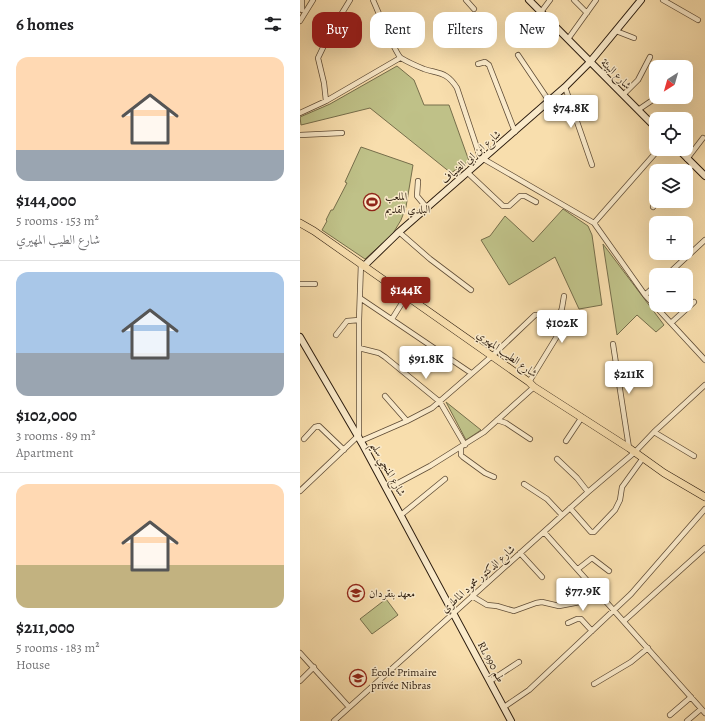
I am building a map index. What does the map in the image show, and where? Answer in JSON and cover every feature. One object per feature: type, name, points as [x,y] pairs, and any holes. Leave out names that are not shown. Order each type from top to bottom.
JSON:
[{"type":"main road","name":"شارع الطيب المهيري","points":[[300,223],[407,295],[532,384],[664,473],[705,497]]},
{"type":"street","points":[[300,21],[303,10],[302,0]]},
{"type":"street","points":[[303,10],[313,0]]},
{"type":"street","points":[[326,101],[324,83],[318,58],[350,0]]},
{"type":"street","points":[[373,0],[400,58],[422,68],[443,73],[453,82],[457,88],[478,155],[482,160],[594,223],[646,295],[705,360]]},
{"type":"street","points":[[466,0],[474,8]]},
{"type":"street","name":"شارع البيئة","points":[[529,0],[540,12]]},
{"type":"street","points":[[540,12],[550,0]]},
{"type":"street","points":[[574,0],[587,13]]},
{"type":"street","points":[[568,40],[596,0]]},
{"type":"street","name":"شارع ابن ابي الضياف","points":[[362,264],[565,87],[590,62],[641,0]]},
{"type":"street","points":[[663,0],[698,20]]},
{"type":"street","name":"شارع البيئة","points":[[559,31],[649,121]]},
{"type":"street","points":[[616,31],[634,38]]},
{"type":"street","points":[[518,55],[549,101]]},
{"type":"street","points":[[623,95],[638,80],[650,57]]},
{"type":"street","points":[[300,113],[326,101],[400,58]]},
{"type":"street","points":[[478,64],[485,62],[489,65],[515,132]]},
{"type":"street","points":[[565,87],[592,166]]},
{"type":"street","points":[[638,110],[649,102]]},
{"type":"street","points":[[300,135],[342,133]]},
{"type":"street","points":[[687,159],[703,138]]},
{"type":"street","points":[[594,223],[653,156]]},
{"type":"street","points":[[684,156],[705,176]]},
{"type":"street","points":[[468,173],[503,206],[509,206],[520,196],[525,196],[536,202]]},
{"type":"street","points":[[418,181],[417,196],[427,208]]},
{"type":"street","points":[[399,232],[435,263],[471,290]]},
{"type":"street","points":[[675,268],[705,240]]},
{"type":"street","points":[[359,438],[359,320],[362,264]]},
{"type":"street","points":[[300,284],[315,284]]},
{"type":"street","points":[[646,295],[649,292]]},
{"type":"street","points":[[392,319],[407,295]]},
{"type":"street","points":[[387,489],[463,446],[484,432],[532,384],[559,333],[558,321],[564,296]]},
{"type":"street","points":[[360,298],[471,373]]},
{"type":"street","points":[[671,323],[694,302]]},
{"type":"street","points":[[300,491],[359,438],[407,422],[432,408],[492,356],[535,315],[558,321]]},
{"type":"street","points":[[336,335],[347,321],[359,320]]},
{"type":"street","name":"شارع المنجي سليم","points":[[300,337],[359,438],[454,613]]},
{"type":"street","points":[[613,344],[632,450]]},
{"type":"street","points":[[359,348],[379,353],[440,402],[463,446],[463,457],[485,473],[494,477]]},
{"type":"street","name":"شارع الدكتور محمود الماطري","points":[[334,721],[705,385]]},
{"type":"street","points":[[385,396],[407,422]]},
{"type":"street","points":[[566,440],[582,417]]},
{"type":"street","points":[[497,420],[506,423],[530,439]]},
{"type":"street","points":[[304,439],[315,427],[319,426],[344,450]]},
{"type":"street","points":[[654,432],[694,456]]},
{"type":"street","points":[[570,508],[591,532],[594,532],[615,510],[620,500],[622,487],[643,458]]},
{"type":"street","points":[[557,459],[577,478],[588,492]]},
{"type":"street","points":[[401,515],[445,479]]},
{"type":"street","points":[[524,484],[547,499],[562,516]]},
{"type":"street","points":[[504,707],[529,690],[614,610],[656,567],[705,509]]},
{"type":"street","points":[[544,532],[705,713]]},
{"type":"street","points":[[624,621],[705,548]]},
{"type":"street","points":[[520,553],[542,577]]},
{"type":"street","points":[[578,569],[592,558],[609,571]]},
{"type":"street","points":[[472,596],[487,605],[514,611],[542,602],[559,606],[580,602]]},
{"type":"street","name":"RL طم 990","points":[[454,613],[511,721]]},
{"type":"street","points":[[568,623],[581,619],[592,631]]},
{"type":"street","points":[[594,684],[631,662],[648,648]]},
{"type":"street","points":[[300,653],[349,707]]},
{"type":"street","points":[[490,681],[519,662]]},
{"type":"street","points":[[300,681],[314,667]]},
{"type":"street","points":[[670,715],[691,697]]},
{"type":"street","points":[[687,721],[705,703]]},
{"type":"green space","points":[[397,66],[414,80],[424,105],[449,105],[469,161],[451,173],[370,108],[301,125],[300,117],[330,104]]},
{"type":"green space","name":"الملعب البلدي القديم","points":[[361,147],[413,165],[406,207],[401,220],[392,235],[365,259],[322,230],[331,210],[333,210],[347,183],[345,182]]},
{"type":"green space","points":[[563,209],[588,226],[592,235],[602,305],[579,309],[555,257],[509,285],[481,240],[490,236],[505,216],[533,242]]},
{"type":"green space","points":[[603,244],[649,305],[649,312],[654,312],[664,325],[656,332],[637,315],[617,335]]},
{"type":"green space","points":[[446,402],[481,430],[466,440]]},
{"type":"green space","points":[[386,599],[398,615],[372,634],[360,619]]},
{"type":"place","name":"الملعب البلدي القديم","points":[[372,202]]},
{"type":"place","name":"معهد بنقردان","points":[[356,593]]},
{"type":"place","name":"École Primaire privée Nibras","points":[[358,678]]}]
